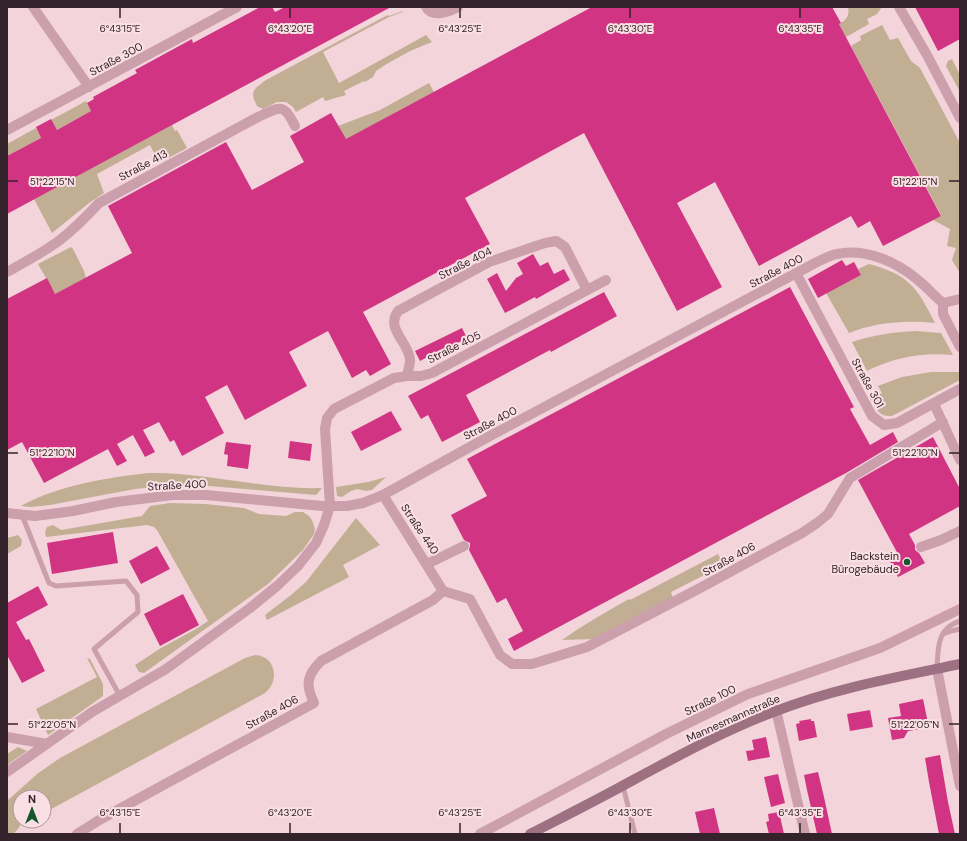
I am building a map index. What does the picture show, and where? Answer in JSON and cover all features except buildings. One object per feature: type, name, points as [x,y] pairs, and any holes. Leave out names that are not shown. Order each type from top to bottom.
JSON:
[{"type":"main road","name":"Mannesmannstraße","points":[[530,834],[700,744],[776,710],[825,694],[867,683],[960,664]]},
{"type":"street","points":[[32,7],[89,87]]},
{"type":"street","name":"Straße 300","points":[[7,130],[237,7]]},
{"type":"street","points":[[426,7],[432,12],[439,13],[458,7]]},
{"type":"street","points":[[899,7],[927,55],[960,118]]},
{"type":"street","name":"Straße 413","points":[[7,272],[33,258],[61,240],[99,204],[258,117],[277,108],[282,109],[289,114],[295,126]]},
{"type":"street","name":"Straße 404","points":[[407,376],[410,358],[394,325],[394,317],[398,311],[489,262],[545,243],[556,241],[565,248],[587,290]]},
{"type":"street","name":"Straße 400","points":[[7,513],[35,516],[73,511],[116,502],[173,495],[206,495],[330,506],[347,506],[363,503],[383,495],[488,437],[796,273],[837,254],[855,253],[888,261],[903,268],[920,280],[932,295],[943,303]]},
{"type":"street","name":"Straße 301","points":[[796,273],[872,416],[884,425],[897,423],[960,389]]},
{"type":"street","name":"Straße 405","points":[[330,506],[325,429],[327,418],[334,409],[394,378],[421,376],[432,373],[606,280]]},
{"type":"street","points":[[960,299],[943,303],[943,314],[960,347]]},
{"type":"street","points":[[934,404],[960,460]]},
{"type":"street","name":"Straße 406","points":[[77,834],[108,815],[314,703],[310,694],[308,682],[312,670],[321,661],[433,600],[443,591],[470,599],[500,654],[512,664],[532,664],[587,647],[702,587],[817,523],[828,514],[850,478],[943,422]]},
{"type":"street","name":"Straße 440","points":[[383,495],[428,564],[464,546]]},
{"type":"street","points":[[7,772],[92,712],[166,669],[250,608],[277,586],[298,566],[316,543],[330,506]]},
{"type":"street","points":[[921,547],[960,531]]},
{"type":"street","points":[[428,564],[443,591]]},
{"type":"street","name":"Straße 100","points":[[480,834],[666,734],[748,694],[880,648],[960,609]]},
{"type":"street","points":[[937,669],[960,786]]},
{"type":"street","points":[[776,710],[805,834]]},
{"type":"street","points":[[7,737],[47,744]]},
{"type":"lane","points":[[22,515],[49,583],[56,586],[126,581],[137,594],[138,612],[94,649],[120,696]]},
{"type":"lane","points":[[937,669],[938,645],[942,635],[951,624],[960,621]]},
{"type":"lane","points":[[942,635],[960,629]]},
{"type":"lane","points":[[622,786],[635,834]]},
{"type":"shaded area","points":[[848,7],[882,7],[877,14],[867,19],[869,24],[846,37],[839,24],[847,17]]},
{"type":"shaded area","points":[[403,11],[323,52],[339,83],[426,35],[432,42],[410,51],[385,65],[376,71],[373,77],[344,91],[346,95],[325,101],[323,97],[296,112],[293,107],[286,102],[277,102],[263,109],[257,106],[253,97],[254,91],[266,80],[382,18]]},
{"type":"shaded area","points":[[882,25],[890,40],[898,38],[911,61],[920,68],[960,143],[960,273],[952,260],[956,248],[947,246],[950,229],[933,220],[941,215],[851,46],[861,40],[860,36]]},
{"type":"shaded area","points":[[952,59],[960,75],[960,92],[946,66],[948,61]]},
{"type":"shaded area","points":[[429,83],[434,92],[321,153],[338,126],[380,110]]},
{"type":"shaded area","points":[[86,101],[91,111],[57,130],[51,120]]},
{"type":"shaded area","points":[[172,125],[175,131],[177,130],[187,148],[159,163],[150,145],[97,174],[104,193],[89,203],[52,233],[34,199]]},
{"type":"shaded area","points":[[36,128],[41,138],[7,156],[7,144]]},
{"type":"shaded area","points":[[71,247],[84,271],[86,278],[55,294],[38,264]]},
{"type":"shaded area","points":[[869,264],[894,273],[910,284],[923,300],[935,323],[902,322],[881,324],[849,333],[826,293],[861,275],[858,269]]},
{"type":"shaded area","points":[[916,331],[941,333],[953,355],[931,354],[898,359],[867,371],[852,342],[884,334]]},
{"type":"shaded area","points":[[931,372],[960,372],[960,380],[892,416],[884,415],[878,412],[871,399],[882,393],[878,386],[902,377]]},
{"type":"shaded area","points":[[148,473],[192,475],[300,488],[322,488],[316,495],[197,485],[175,485],[135,489],[50,505],[31,507],[21,506],[67,488],[99,480]]},
{"type":"shaded area","points":[[386,477],[372,490],[366,491],[357,489],[342,497],[337,496],[336,487],[368,482]]},
{"type":"shaded area","points":[[170,503],[205,504],[244,508],[259,514],[286,516],[295,512],[303,512],[312,520],[315,529],[314,534],[303,550],[268,584],[144,673],[139,672],[135,665],[208,621],[157,530],[154,527],[147,525],[46,537],[45,532],[47,527],[53,525],[61,530],[142,516],[150,506]]},
{"type":"shaded area","points":[[356,518],[380,545],[343,565],[349,577],[267,620],[265,615],[306,582]]},
{"type":"shaded area","points":[[18,535],[22,540],[21,546],[7,554],[7,538]]},
{"type":"shaded area","points":[[718,554],[724,565],[671,592],[673,598],[595,639],[562,640],[629,599],[630,600]]},
{"type":"shaded area","points":[[255,655],[262,656],[271,664],[274,670],[273,682],[265,693],[52,809],[52,789],[20,789],[37,774],[60,758],[245,658]]},
{"type":"shaded area","points":[[87,658],[90,659],[103,684],[103,696],[48,735],[36,709],[97,677]]},
{"type":"shaded area","points":[[18,747],[27,751],[7,765],[7,754]]},
{"type":"shaded area","points":[[12,796],[12,829],[18,829],[13,834],[7,834],[7,801]]},
{"type":"place","name":"Backstein Bürogebäude","points":[[907,562]]}]
